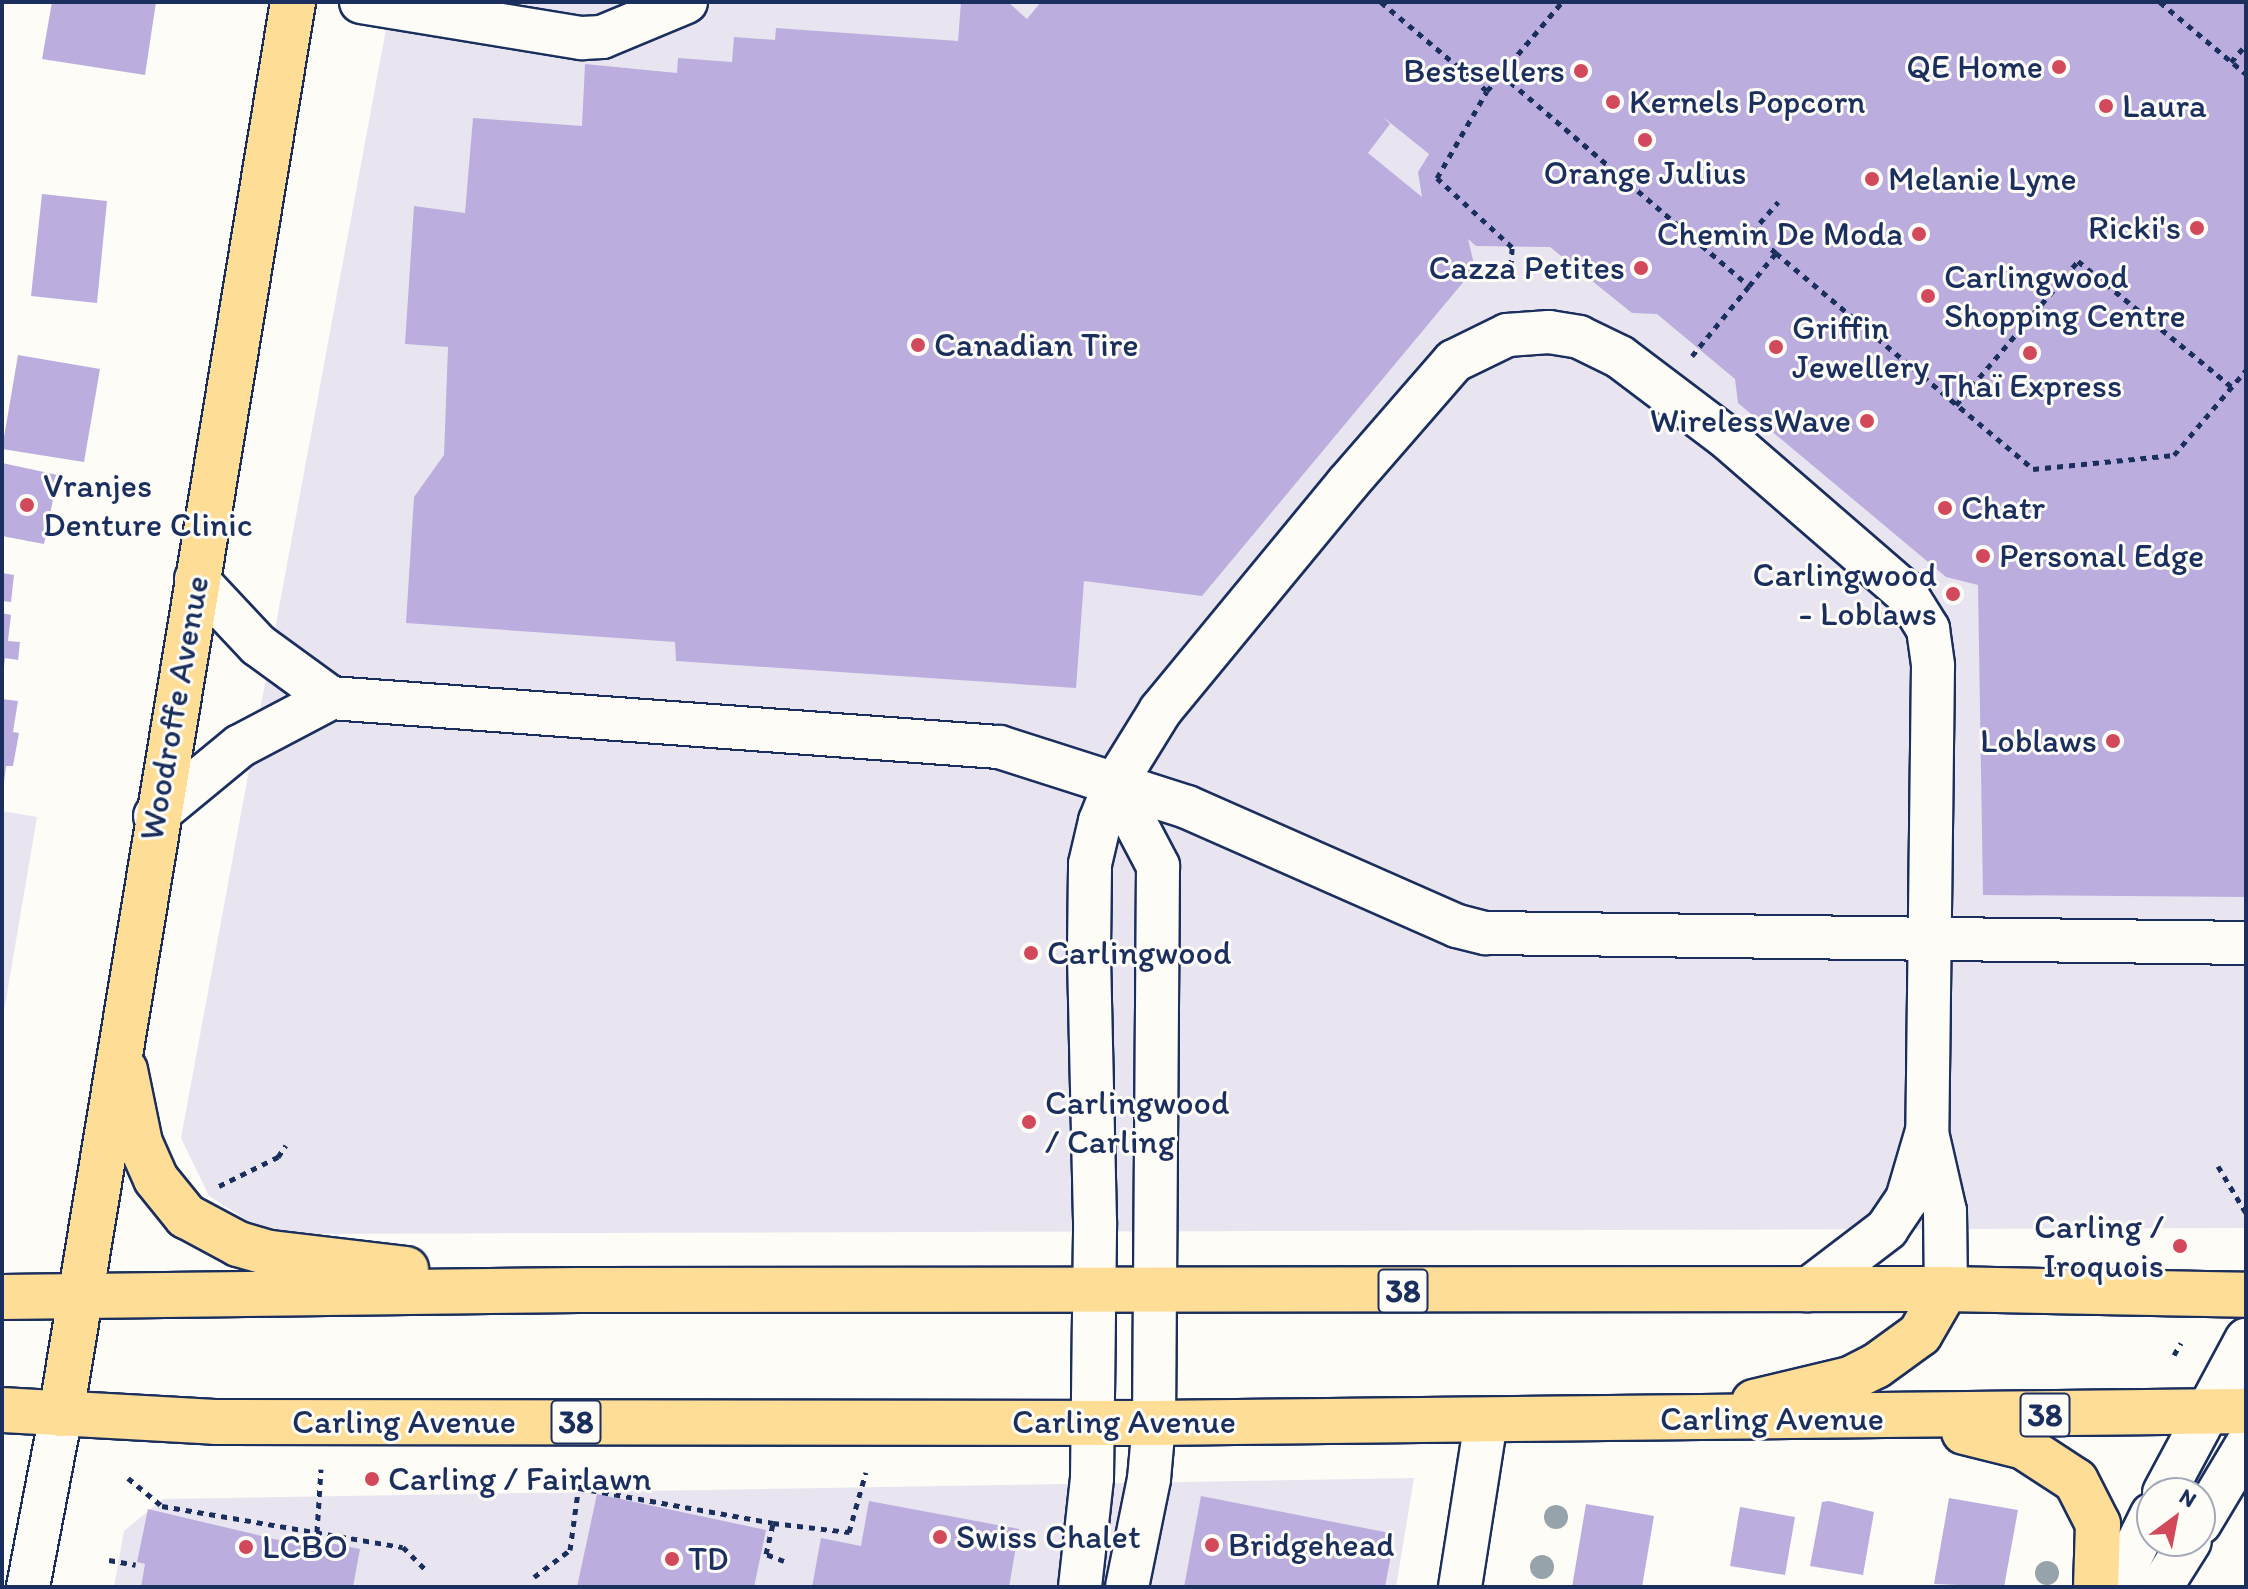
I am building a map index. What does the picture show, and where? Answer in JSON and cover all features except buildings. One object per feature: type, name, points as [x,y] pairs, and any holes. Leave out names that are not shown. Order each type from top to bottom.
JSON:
[{"type":"main road","name":"Woodroffe Avenue","points":[[61,1414],[155,816],[293,2]]},
{"type":"main road","points":[[120,1049],[140,1143],[156,1179],[186,1216],[214,1234],[270,1253],[579,1290]]},
{"type":"main road","name":"38","points":[[79,1297],[579,1290],[1158,1292],[1946,1289],[2246,1295]]},
{"type":"main road","points":[[1686,1419],[1850,1379],[1876,1366],[1920,1334],[1946,1289]]},
{"type":"main road","points":[[2,1297],[79,1297]]},
{"type":"main road","name":"Carling Avenue","points":[[2,1410],[215,1422],[1093,1420],[1154,1423],[1883,1419],[2227,1411]]},
{"type":"main road","points":[[1883,1419],[1986,1435],[2052,1462],[2076,1481],[2098,1524],[2096,1587]]},
{"type":"street","points":[[361,2],[551,37],[602,37],[621,13],[686,2]]},
{"type":"street","points":[[1080,1587],[1093,1420],[1090,864],[1115,784],[1160,711],[1454,361],[1507,335],[1549,332],[1579,337],[1620,357],[1727,438],[1905,592],[1928,629],[1933,666],[1933,939],[1927,1131],[1945,1211],[1946,1289]]},
{"type":"street","points":[[196,579],[258,645],[331,698],[999,747],[1187,807],[1457,926],[1486,933],[2246,943]]},
{"type":"street","points":[[155,816],[240,746],[331,698]]},
{"type":"street","points":[[1115,784],[1158,866],[1158,1292],[1154,1423],[1149,1479],[1127,1587]]},
{"type":"street","points":[[1807,1290],[1887,1229],[1907,1199],[1927,1131]]},
{"type":"street","points":[[2176,1477],[2227,1411],[2246,1340]]},
{"type":"street","points":[[28,1587],[61,1414]]},
{"type":"street","points":[[1460,1587],[1486,1421]]},
{"type":"street","points":[[2216,1496],[2246,1446]]},
{"type":"street","points":[[2116,1587],[2136,1546]]},
{"type":"street","points":[[2161,1587],[2180,1557]]},
{"type":"path","points":[[1381,2],[1487,91]]},
{"type":"path","points":[[1510,278],[1512,247],[1437,178],[1487,91],[1562,2]]},
{"type":"path","points":[[2160,2],[2246,74]]},
{"type":"path","points":[[2231,62],[2246,45]]},
{"type":"path","points":[[1501,74],[1749,286]]},
{"type":"path","points":[[1778,202],[1752,232],[2033,469],[2174,455],[2246,370]]},
{"type":"path","points":[[1686,363],[1776,253]]},
{"type":"path","points":[[1956,405],[2078,261],[2232,387]]},
{"type":"path","points":[[210,1194],[229,1178],[278,1157],[286,1145]]},
{"type":"path","points":[[2218,1166],[2246,1213]]},
{"type":"path","points":[[2174,1355],[2181,1343]]},
{"type":"path","points":[[317,1532],[321,1469]]},
{"type":"path","points":[[534,1577],[570,1550],[581,1470]]},
{"type":"path","points":[[579,1488],[773,1523],[849,1532],[866,1472]]},
{"type":"path","points":[[128,1478],[162,1506],[403,1547],[425,1569]]},
{"type":"path","points":[[773,1523],[766,1554],[784,1561]]},
{"type":"path","points":[[109,1560],[136,1565]]},
{"type":"shaded area","points":[[391,2],[2246,2],[2246,1228],[268,1234],[209,1196],[181,1138]]},
{"type":"shaded area","points":[[2,811],[37,817],[2,1023]]},
{"type":"shaded area","points":[[1414,1478],[1396,1587],[114,1587],[124,1531],[163,1499]]},
{"type":"place","name":"QE Home","points":[[2059,67]]},
{"type":"place","name":"Bestsellers","points":[[1581,71]]},
{"type":"place","name":"Kernels Popcorn","points":[[1613,102]]},
{"type":"place","name":"Laura","points":[[2106,106]]},
{"type":"place","name":"Orange Julius","points":[[1645,140]]},
{"type":"place","name":"Melanie Lyne","points":[[1872,179]]},
{"type":"place","name":"Ricki's","points":[[2197,228]]},
{"type":"place","name":"Chemin De Moda","points":[[1919,234]]},
{"type":"place","name":"Cazza Petites","points":[[1641,268]]},
{"type":"place","name":"Carlingwood Shopping Centre","points":[[1928,296]]},
{"type":"place","name":"Canadian Tire","points":[[918,345]]},
{"type":"place","name":"Griffin Jewellery","points":[[1776,347]]},
{"type":"place","name":"Thaï Express","points":[[2030,353]]},
{"type":"place","name":"WirelessWave","points":[[1867,421]]},
{"type":"place","name":"Vranjes Denture Clinic","points":[[27,505]]},
{"type":"place","name":"Chatr","points":[[1945,508]]},
{"type":"place","name":"Personal Edge","points":[[1983,556]]},
{"type":"place","name":"Carlingwood - Loblaws","points":[[1953,594]]},
{"type":"place","name":"Loblaws","points":[[2113,741]]},
{"type":"place","name":"Carlingwood","points":[[1031,953]]},
{"type":"place","name":"Carlingwood / Carling","points":[[1029,1122]]},
{"type":"place","name":"Carling / Iroquois","points":[[2180,1246]]},
{"type":"place","name":"Carling / Fairlawn","points":[[372,1479]]},
{"type":"place","name":"Swiss Chalet","points":[[940,1537]]},
{"type":"place","name":"Bridgehead","points":[[1212,1545]]},
{"type":"place","name":"LCBO","points":[[246,1547]]},
{"type":"place","name":"TD","points":[[672,1559]]}]
